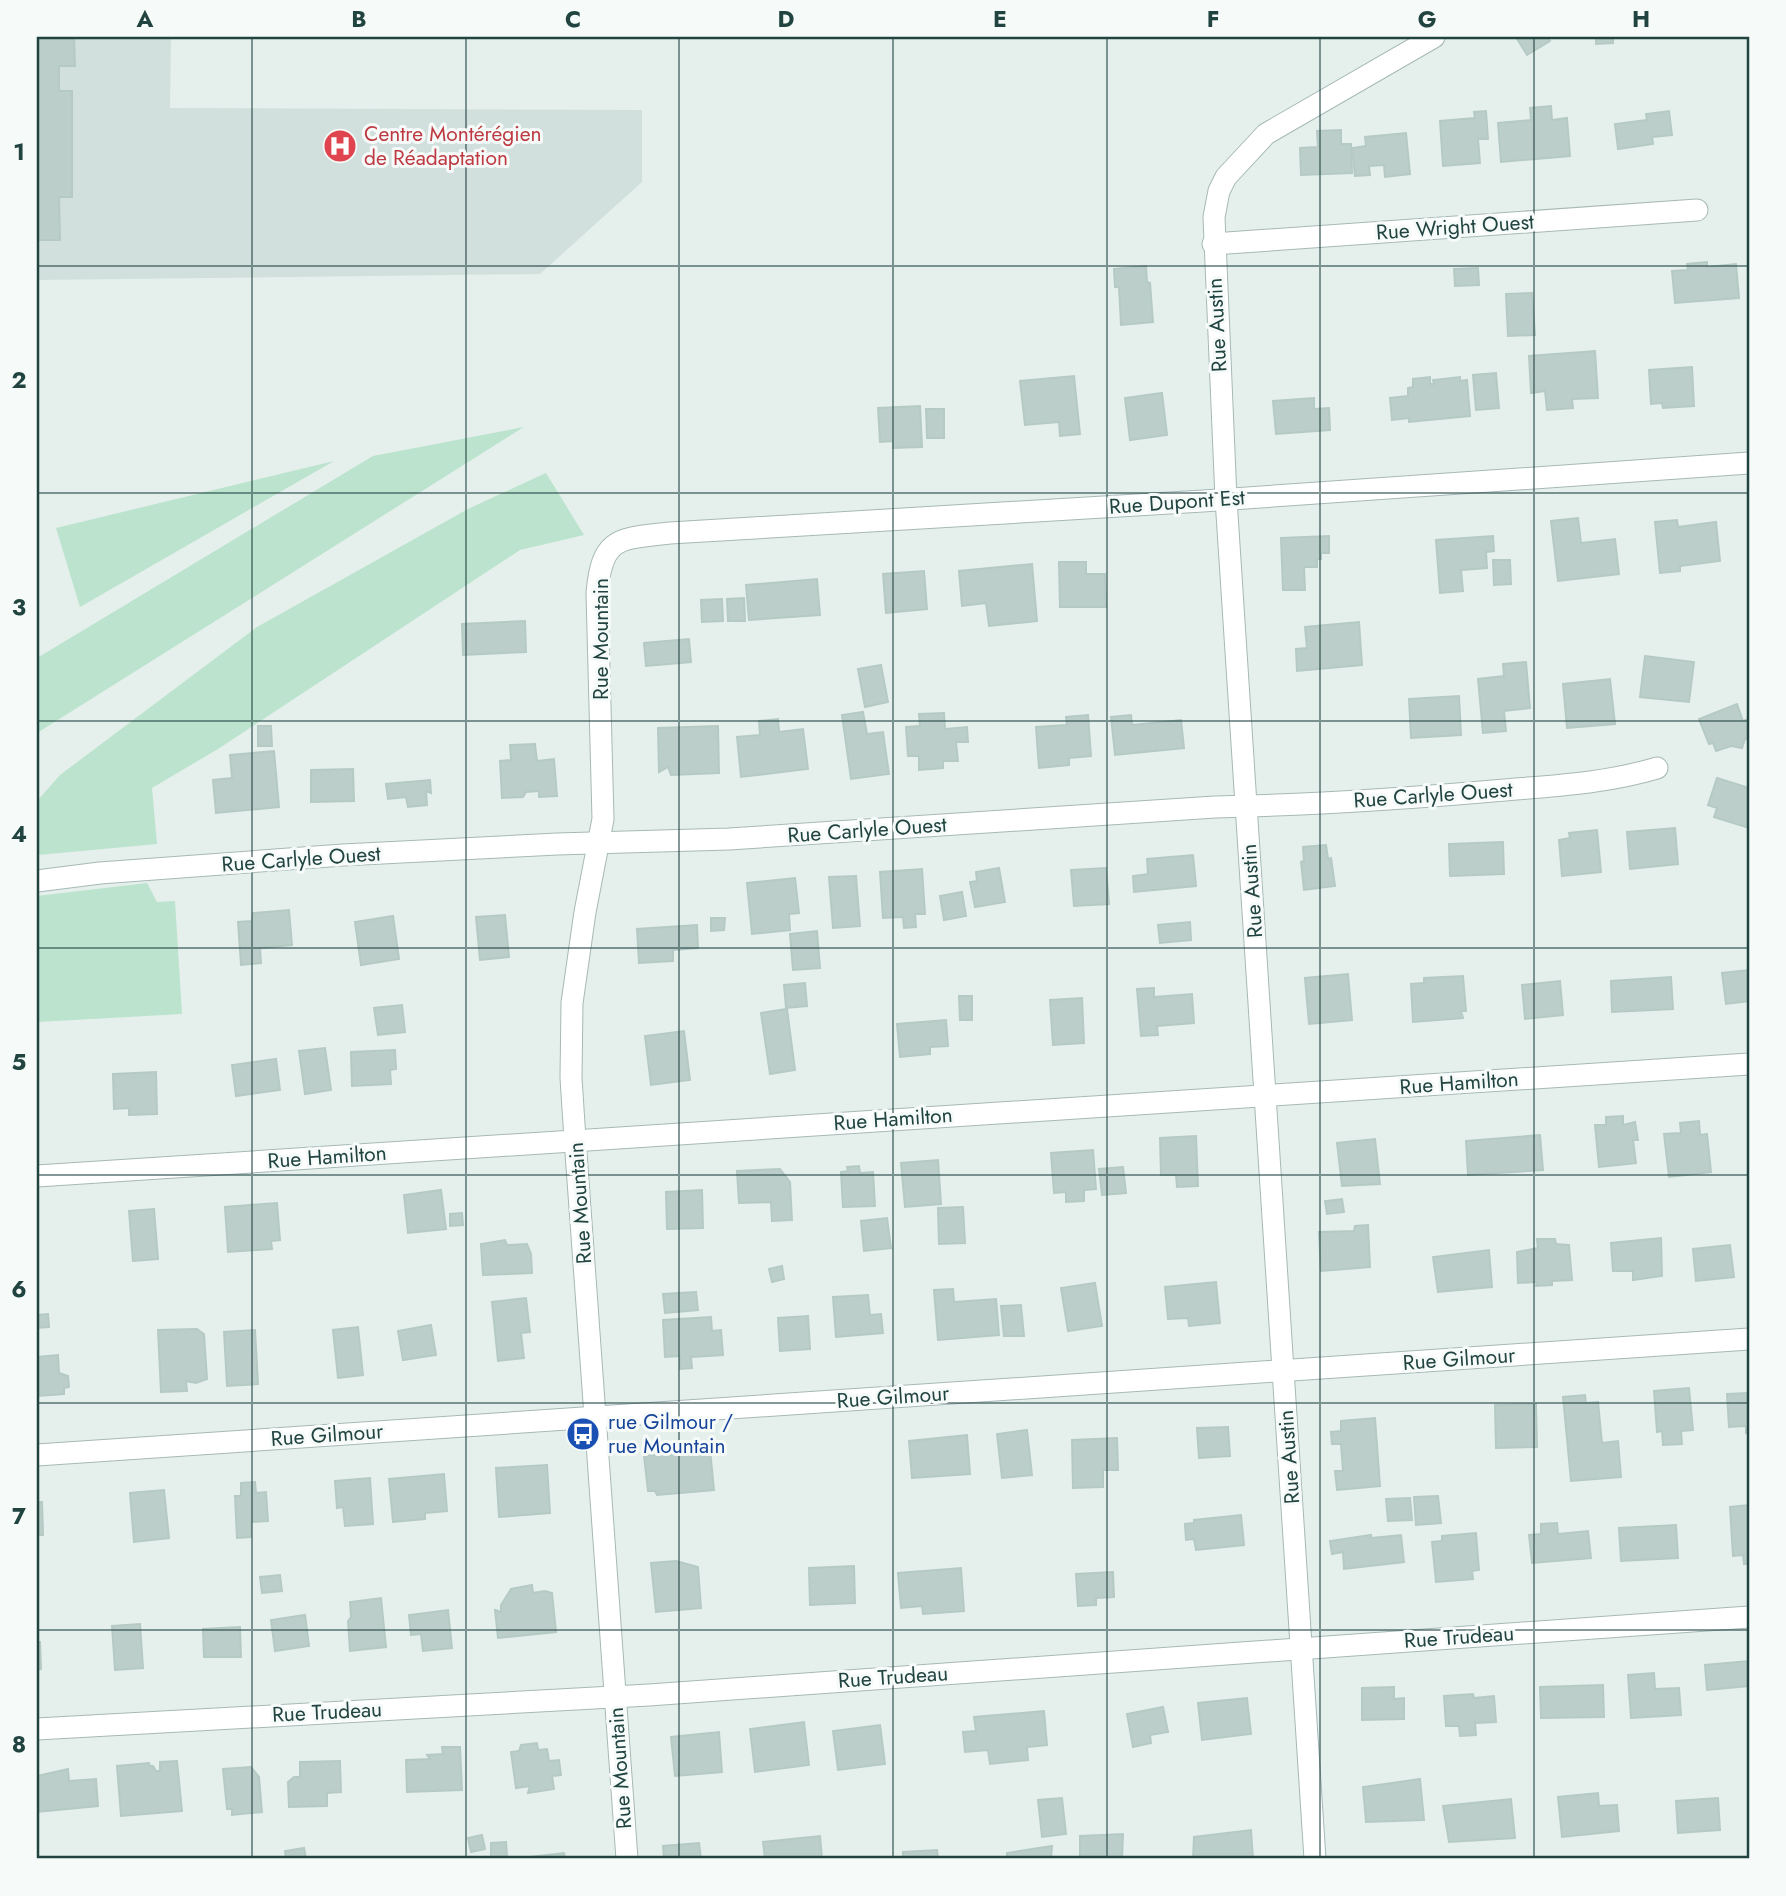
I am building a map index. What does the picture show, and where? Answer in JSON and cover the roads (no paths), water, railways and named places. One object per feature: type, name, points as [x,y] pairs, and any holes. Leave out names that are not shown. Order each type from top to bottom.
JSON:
[{"type":"street","name":"Rue Austin","points":[[1315,1859],[1227,499],[1213,244],[1214,217],[1219,191],[1235,166],[1256,143],[1279,126],[1434,37]]},
{"type":"street","name":"Rue Wright Ouest","points":[[1213,244],[1698,210]]},
{"type":"street","name":"Rue Dupont Est","points":[[607,550],[628,539],[670,533],[1227,499],[1749,463]]},
{"type":"street","name":"Rue Mountain","points":[[607,550],[599,573],[597,593],[603,808],[572,1003],[571,1078],[626,1859]]},
{"type":"street","name":"Rue Carlyle Ouest","points":[[37,881],[75,875],[357,855],[729,839],[1331,803],[1566,785],[1609,780],[1657,768]]},
{"type":"street","name":"Rue Hamilton","points":[[37,1176],[1749,1064]]},
{"type":"street","name":"Rue Gilmour","points":[[37,1455],[1749,1339]]},
{"type":"street","name":"Rue Trudeau","points":[[37,1729],[615,1696],[1749,1617]]},
{"type":"place","name":"Centre Montérégien de Réadaptation","points":[[340,146]]},
{"type":"place","name":"rue Gilmour / rue Mountain","points":[[583,1434]]}]
